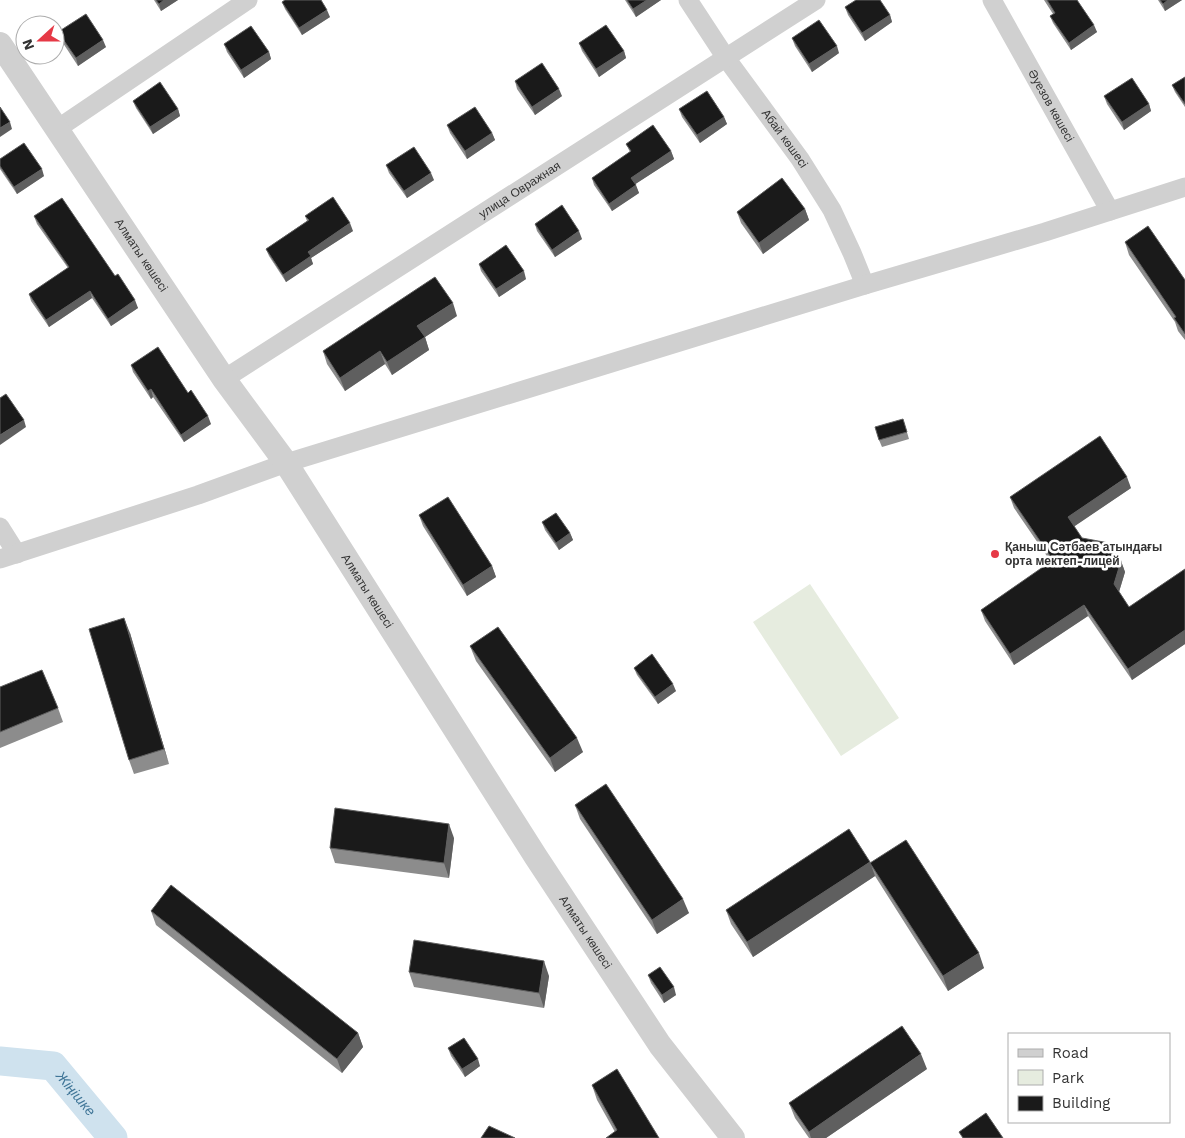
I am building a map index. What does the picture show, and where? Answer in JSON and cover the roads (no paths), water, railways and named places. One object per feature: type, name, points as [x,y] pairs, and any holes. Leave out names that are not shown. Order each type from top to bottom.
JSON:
[{"type":"street","points":[[57,129],[248,0]]},
{"type":"street","name":"Абай көшесі","points":[[688,0],[726,58],[800,159],[832,210],[865,285]]},
{"type":"street","name":"улица Овражная","points":[[224,379],[816,0]]},
{"type":"street","name":"Әуезов көшесі","points":[[992,0],[1110,211]]},
{"type":"street","name":"Алматы көшесі","points":[[0,44],[224,379],[286,463],[536,857],[660,1045],[733,1138]]},
{"type":"street","points":[[0,527],[9,556],[198,495],[286,463],[1185,187]]},
{"type":"waterway","name":"Жіңішке","points":[[0,1061],[53,1066],[113,1138]]},
{"type":"place","name":"Қаныш Сәтбаев атындағы орта мектеп-лицей","points":[[995,554]]}]
